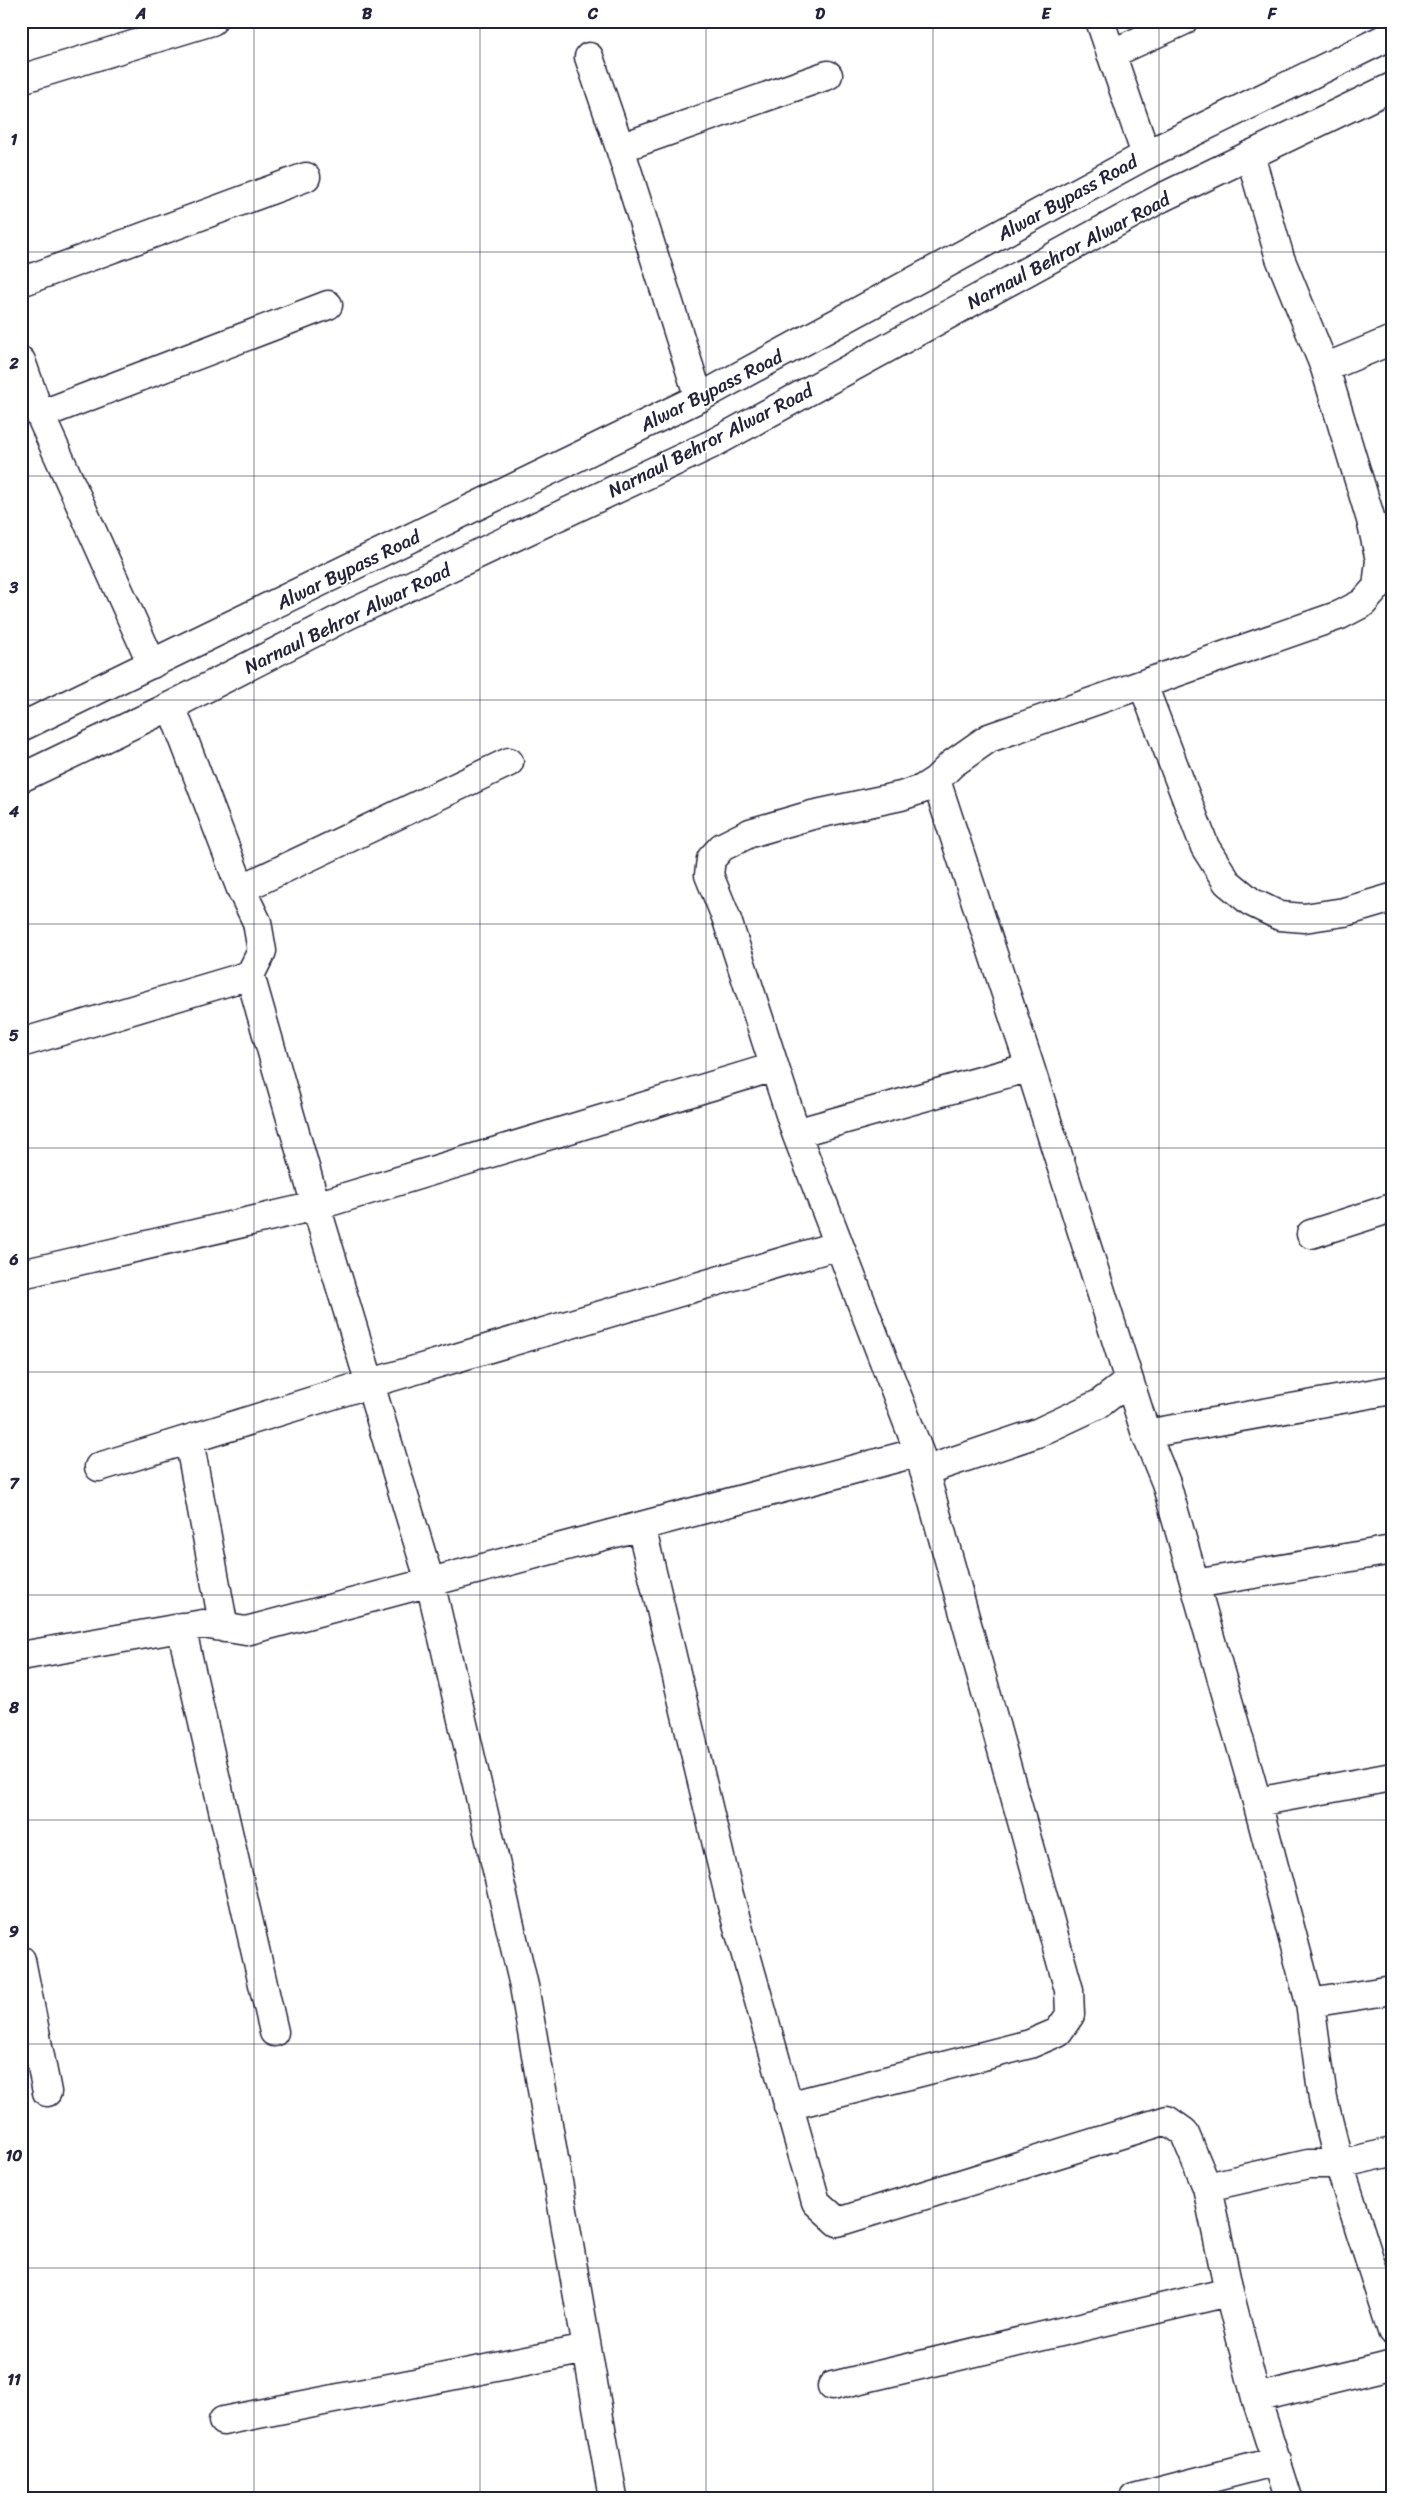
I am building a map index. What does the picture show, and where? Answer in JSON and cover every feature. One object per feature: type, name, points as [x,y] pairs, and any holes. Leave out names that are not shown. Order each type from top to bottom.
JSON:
[{"type":"street","points":[[21,79],[212,21]]},
{"type":"street","points":[[1100,21],[1146,155]]},
{"type":"street","points":[[1111,54],[1183,21]]},
{"type":"street","name":"Alwar Bypass Road","points":[[21,727],[699,398],[1146,155],[1392,35]]},
{"type":"street","points":[[588,57],[620,148],[699,398]]},
{"type":"street","points":[[620,148],[828,75]]},
{"type":"street","name":"Narnaul Behror Alwar Road","points":[[21,778],[171,706],[348,615],[712,444],[1161,198],[1392,87]]},
{"type":"street","points":[[788,2106],[1030,2044],[1058,2032],[1070,2015],[1069,1990],[922,1461],[796,1133],[726,916],[709,875],[711,859],[722,847],[750,833],[812,816],[901,796],[936,780],[952,764],[989,738],[1340,615],[1363,603],[1377,587],[1380,560],[1371,520],[1325,368],[1280,258],[1250,155]]},
{"type":"street","points":[[21,282],[306,177]]},
{"type":"street","points":[[40,415],[328,306]]},
{"type":"street","points":[[1325,368],[1392,340]]},
{"type":"street","points":[[21,361],[40,415],[152,664]]},
{"type":"street","points":[[1143,685],[1205,847],[1227,882],[1251,902],[1280,916],[1304,918],[1344,912],[1392,898]]},
{"type":"street","points":[[171,706],[241,890],[257,922],[262,951],[250,975],[316,1206],[430,1582],[524,1986],[613,2498]]},
{"type":"street","points":[[241,890],[509,762]]},
{"type":"street","points":[[936,780],[1030,1067],[1146,1434],[1166,1483],[1257,1802],[1310,2004],[1323,2099],[1339,2164],[1392,2331]]},
{"type":"street","points":[[21,1043],[250,975]]},
{"type":"street","points":[[26,1273],[316,1206],[774,1067]]},
{"type":"street","points":[[796,1133],[1030,1067]]},
{"type":"street","points":[[1311,1234],[1392,1208]]},
{"type":"street","points":[[99,1467],[371,1383],[839,1245]]},
{"type":"street","points":[[21,1656],[203,1624],[246,1631],[642,1526],[922,1461],[1010,1443],[1051,1427],[1099,1404],[1129,1381]]},
{"type":"street","points":[[1146,1434],[1392,1390]]},
{"type":"street","points":[[188,1440],[224,1628]]},
{"type":"street","points":[[642,1526],[729,1895],[816,2202],[838,2222],[1167,2120],[1184,2132],[1207,2187],[1229,2292],[1256,2398],[1288,2498]]},
{"type":"street","points":[[1195,1584],[1392,1550]]},
{"type":"street","points":[[182,1627],[274,2032]]},
{"type":"street","points":[[1257,1802],[1392,1777]]},
{"type":"street","points":[[21,1960],[47,2092]]},
{"type":"street","points":[[1310,2004],[1392,1990]]},
{"type":"street","points":[[1207,2187],[1308,2164],[1339,2164],[1392,2152]]},
{"type":"street","points":[[832,2386],[1229,2292]]},
{"type":"street","points":[[223,2421],[587,2348]]},
{"type":"street","points":[[1256,2398],[1392,2365]]},
{"type":"street","points":[[1134,2498],[1277,2461]]}]
